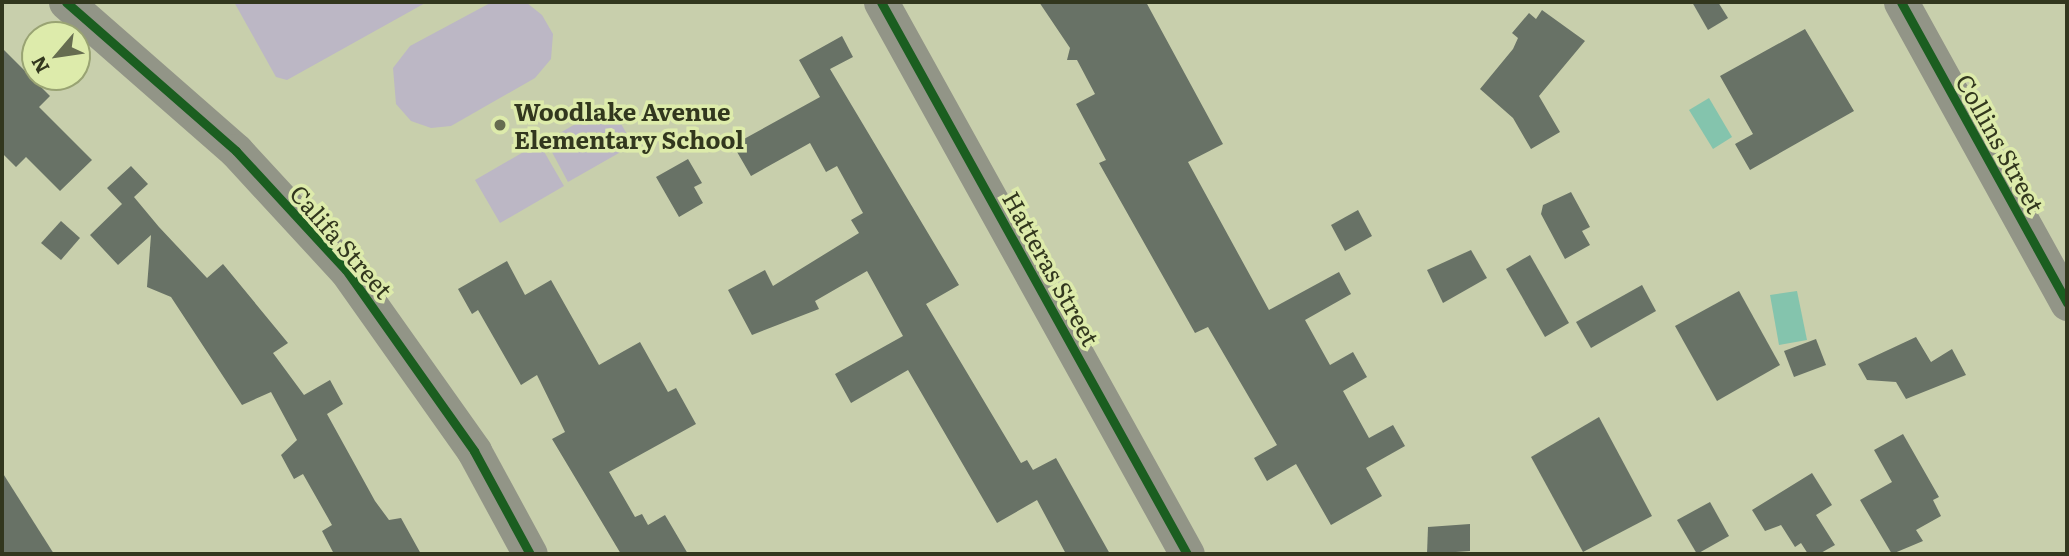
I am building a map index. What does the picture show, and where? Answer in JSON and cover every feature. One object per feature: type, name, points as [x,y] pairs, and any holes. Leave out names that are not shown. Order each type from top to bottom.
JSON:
[{"type":"street","name":"Califa Street","points":[[66,2],[236,151],[346,270],[474,451],[530,554]]},
{"type":"street","name":"Hatteras Street","points":[[881,2],[1187,554]]},
{"type":"street","name":"Collins Street","points":[[1901,2],[2067,303]]},
{"type":"shaded area","points":[[234,2],[427,2],[287,80],[276,77]]},
{"type":"shaded area","points":[[492,2],[527,3],[542,15],[553,34],[551,59],[535,78],[451,126],[431,128],[411,121],[396,104],[393,68],[410,46]]},
{"type":"shaded area","points":[[1709,98],[1732,137],[1713,149],[1689,110]]},
{"type":"shaded area","points":[[610,104],[633,145],[568,182],[546,141]]},
{"type":"shaded area","points":[[539,143],[564,186],[500,223],[475,180]]},
{"type":"shaded area","points":[[1797,291],[1807,340],[1779,345],[1770,295]]},
{"type":"building","points":[[1039,2],[1146,2],[1223,144],[1188,162],[1269,310],[1339,272],[1351,294],[1305,320],[1330,365],[1353,352],[1367,377],[1343,391],[1369,438],[1393,425],[1405,446],[1366,468],[1382,496],[1331,525],[1296,464],[1267,481],[1254,458],[1277,445],[1208,327],[1195,333],[1099,163],[1106,160],[1076,104],[1095,94],[1077,60],[1067,60],[1070,48]]},
{"type":"building","points":[[1692,2],[1718,2],[1728,18],[1708,30]]},
{"type":"building","points":[[1542,10],[1585,41],[1539,96],[1560,132],[1531,149],[1513,118],[1480,89],[1513,49],[1518,38],[1512,33],[1529,13],[1536,19]]},
{"type":"building","points":[[1805,29],[1854,111],[1750,170],[1735,144],[1753,134],[1720,76]]},
{"type":"building","points":[[842,36],[853,57],[830,69],[959,285],[926,304],[1021,463],[1027,460],[1033,470],[1056,458],[1110,554],[1066,554],[1037,500],[997,523],[908,370],[851,403],[835,374],[903,336],[867,271],[815,301],[819,309],[752,335],[728,290],[765,270],[773,286],[859,233],[851,220],[863,213],[837,166],[826,172],[810,143],[751,176],[733,145],[820,97],[799,60]]},
{"type":"building","points":[[2,48],[21,67],[21,91],[45,91],[50,96],[39,107],[92,160],[60,191],[26,157],[16,167],[2,153]]},
{"type":"building","points":[[688,159],[702,183],[694,187],[703,203],[679,217],[656,177]]},
{"type":"building","points":[[131,166],[148,184],[134,197],[159,227],[207,278],[223,264],[288,343],[273,353],[304,395],[330,380],[343,404],[327,414],[375,501],[389,520],[401,518],[421,554],[334,554],[322,531],[332,525],[303,474],[294,479],[281,455],[297,440],[271,392],[242,405],[171,297],[147,287],[151,235],[118,265],[90,235],[122,204],[107,188]]},
{"type":"building","points":[[1571,192],[1590,227],[1582,231],[1590,245],[1565,259],[1541,214],[1543,205]]},
{"type":"building","points":[[1358,210],[1372,236],[1345,251],[1331,225]]},
{"type":"building","points":[[61,221],[80,238],[61,260],[41,243]]},
{"type":"building","points":[[1471,250],[1487,278],[1443,303],[1427,270]]},
{"type":"building","points":[[1530,255],[1569,323],[1545,337],[1506,269]]},
{"type":"building","points":[[507,261],[525,295],[551,280],[599,365],[640,342],[668,392],[676,388],[696,424],[609,472],[635,517],[642,514],[648,525],[665,515],[688,554],[621,554],[552,439],[565,432],[537,375],[521,385],[478,310],[472,314],[458,289]]},
{"type":"building","points":[[1642,285],[1656,311],[1591,348],[1576,322]]},
{"type":"building","points":[[1739,291],[1780,365],[1717,401],[1675,326]]},
{"type":"building","points":[[1916,337],[1931,362],[1952,349],[1966,375],[1906,399],[1896,382],[1867,380],[1858,364]]},
{"type":"building","points":[[1816,339],[1826,365],[1794,377],[1784,351]]},
{"type":"building","points":[[1599,417],[1652,516],[1583,552],[1531,457]]},
{"type":"building","points":[[1903,434],[1939,497],[1933,500],[1941,516],[1916,530],[1923,541],[1892,554],[1860,500],[1892,482],[1874,450]]},
{"type":"building","points":[[2,472],[54,554],[2,554]]},
{"type":"building","points":[[1812,473],[1832,505],[1816,515],[1835,545],[1819,554],[1808,554],[1801,543],[1795,547],[1781,525],[1765,531],[1752,510]]},
{"type":"building","points":[[1710,502],[1729,536],[1697,554],[1677,520]]},
{"type":"building","points":[[1470,524],[1470,551],[1427,554],[1428,527]]},
{"type":"cycle path","points":[[66,2],[236,151],[346,270],[474,451],[530,554]]},
{"type":"cycle path","points":[[881,2],[1187,554]]},
{"type":"cycle path","points":[[1901,2],[2067,303]]},
{"type":"place","name":"Woodlake Avenue Elementary School","points":[[500,125]]}]
